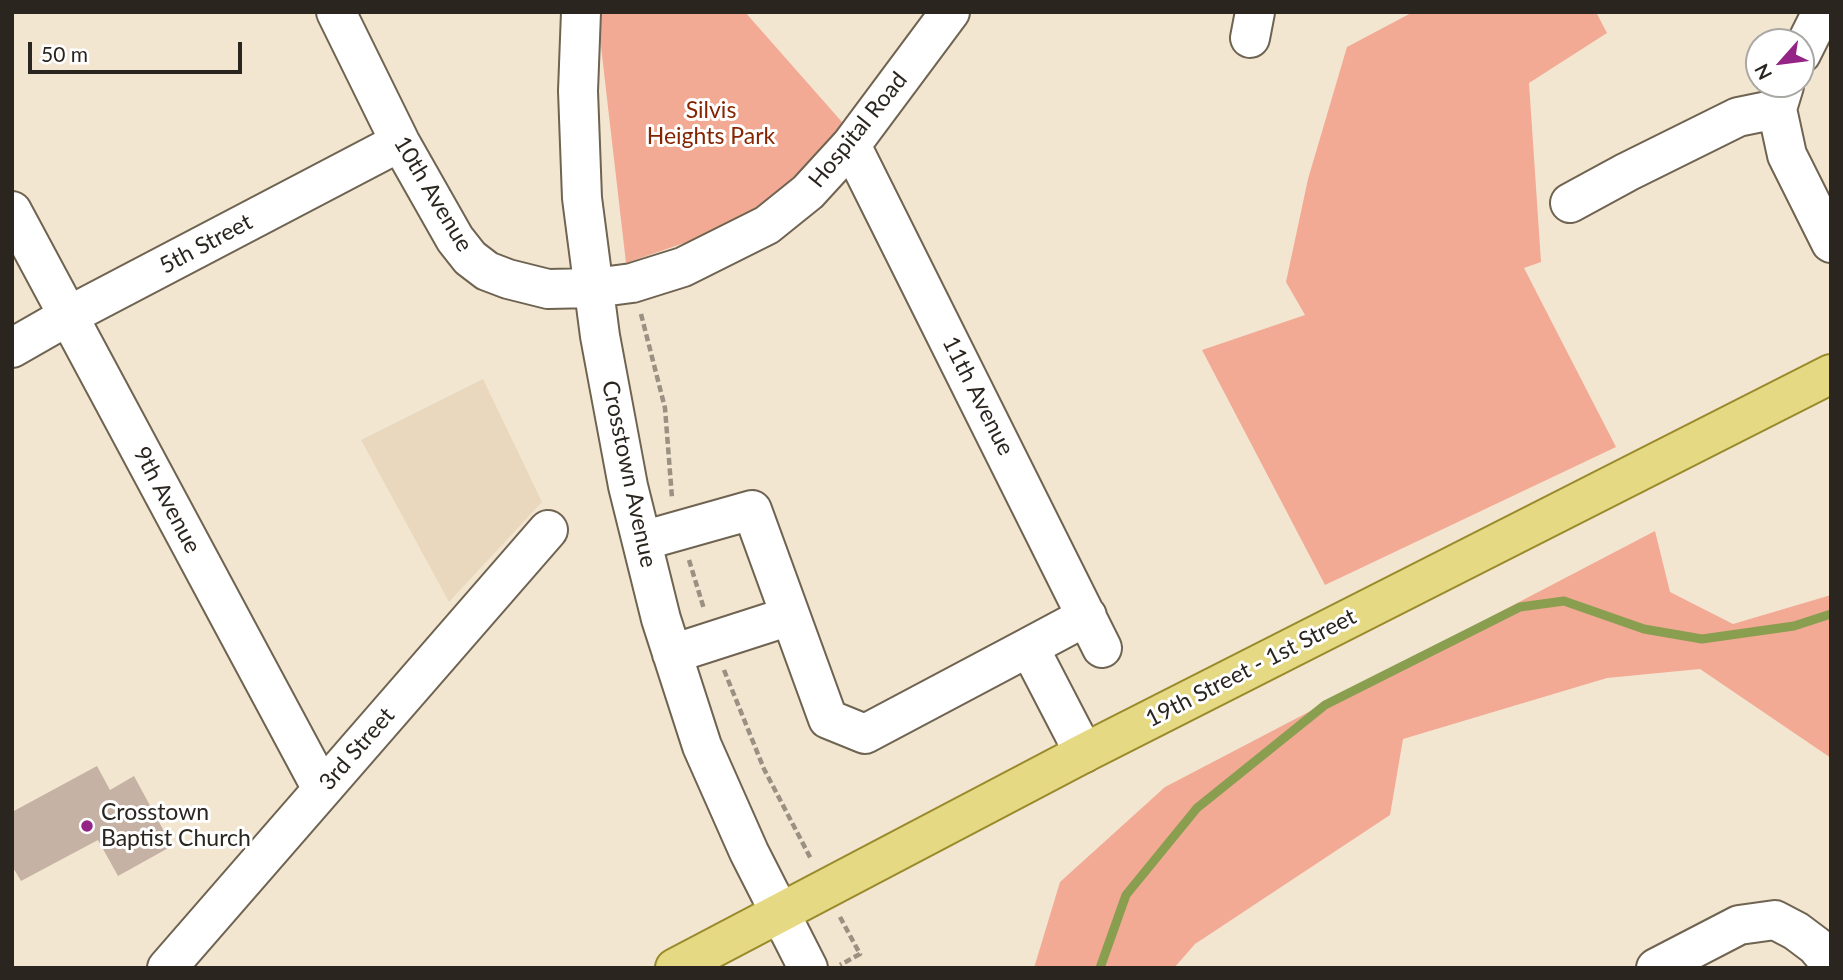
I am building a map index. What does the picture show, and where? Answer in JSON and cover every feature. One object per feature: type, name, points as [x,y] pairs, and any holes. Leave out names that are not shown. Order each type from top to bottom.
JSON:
[{"type":"main road","name":"19th Street - 1st Street","points":[[675,968],[1084,753],[1831,374]]},
{"type":"street","name":"10th Avenue","points":[[336,12],[400,142],[455,239],[470,258],[486,271],[548,289],[594,288]]},
{"type":"street","name":"Crosstown Avenue","points":[[581,12],[578,91],[582,198],[600,336],[625,472],[661,619],[702,746],[749,852],[780,912],[825,966]]},
{"type":"street","name":"Hospital Road","points":[[594,288],[632,283],[683,267],[767,225],[808,192],[851,145],[950,12]]},
{"type":"street","points":[[1814,28],[1822,12]]},
{"type":"street","points":[[1570,203],[1779,98]]},
{"type":"street","points":[[1781,98],[1787,155],[1831,243]]},
{"type":"street","name":"5th Street","points":[[12,348],[400,142]]},
{"type":"street","name":"11th Avenue","points":[[851,145],[1095,632],[1029,647]]},
{"type":"street","name":"9th Avenue","points":[[12,211],[322,789]]},
{"type":"street","points":[[642,541],[752,510],[828,719],[865,734],[1029,647],[1084,753]]},
{"type":"street","name":"3rd Street","points":[[167,968],[548,530]]},
{"type":"street","points":[[672,654],[790,615]]},
{"type":"street","points":[[1656,968],[1739,925],[1774,920],[1796,931],[1816,946],[1831,964]]},
{"type":"path","points":[[641,315],[665,408],[672,495],[680,529],[729,688],[764,769],[826,888]]},
{"type":"path","points":[[825,966],[860,954],[844,924]]},
{"type":"shaded area","points":[[483,379],[542,502],[449,602],[361,440]]},
{"type":"green space","name":"Silvis Heights Park","points":[[597,12],[745,12],[842,122],[792,206],[626,263]]},
{"type":"green space","points":[[1413,12],[1596,12],[1607,33],[1529,83],[1541,262],[1524,268],[1616,447],[1325,585],[1202,350],[1305,315],[1286,282],[1308,179],[1347,47]]},
{"type":"green space","points":[[1655,531],[1670,592],[1733,624],[1831,595],[1831,758],[1700,669],[1607,678],[1403,739],[1390,815],[1195,944],[1174,968],[1034,968],[1060,882],[1165,787]]},
{"type":"building","name":"Crosstown Baptist Church","points":[[97,766],[110,790],[134,776],[172,846],[118,876],[98,840],[21,881],[12,866],[12,812]]},
{"type":"waterway","points":[[1100,968],[1126,895],[1197,808],[1325,705],[1520,607],[1564,601],[1644,629],[1702,639],[1794,626],[1831,614]]},
{"type":"place","name":"Crosstown Baptist Church","points":[[87,826]]}]
